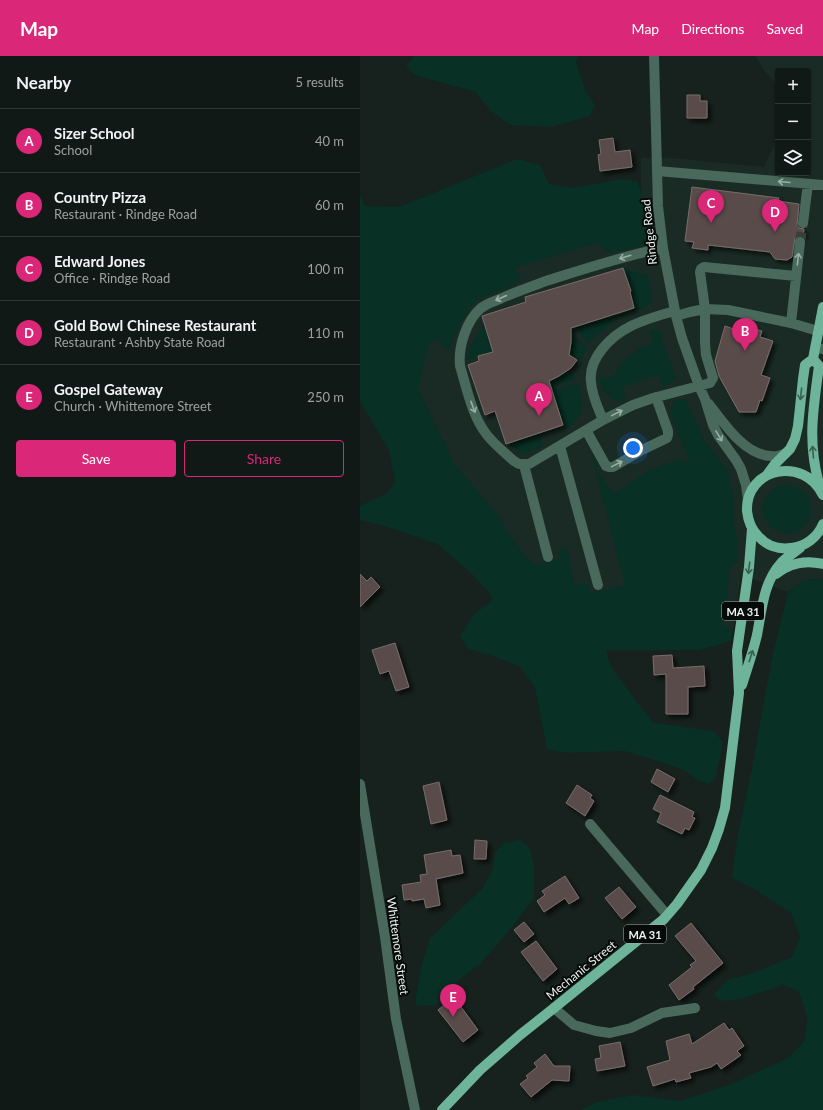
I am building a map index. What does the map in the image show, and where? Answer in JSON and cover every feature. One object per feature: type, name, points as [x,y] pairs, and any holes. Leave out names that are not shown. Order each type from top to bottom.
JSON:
[{"type":"main road","points":[[748,500],[755,487],[765,476],[773,460],[786,453],[795,439],[798,426],[805,365],[813,359],[819,349],[818,331],[823,307]]},
{"type":"main road","points":[[813,359],[819,366],[813,410],[812,442],[814,467],[822,492]]},
{"type":"main road","points":[[765,476],[780,471],[796,471],[810,478],[822,492]]},
{"type":"main road","name":"MA 31","points":[[748,500],[748,515],[752,529]]},
{"type":"main road","name":"Mechanic Street","points":[[739,693],[755,643],[764,595],[771,578],[781,563],[818,534],[823,524]]},
{"type":"main road","points":[[752,529],[769,545],[823,563]]},
{"type":"main road","name":"Mechanic Street","points":[[442,1110],[480,1070],[520,1035],[667,915],[686,893],[701,870],[712,848],[725,808],[739,693],[737,651],[749,567],[752,529]]},
{"type":"main road","points":[[776,547],[799,547],[806,543]]},
{"type":"main road","points":[[771,578],[777,572],[793,565],[811,562],[823,563]]},
{"type":"street","name":"Rindge Road","points":[[654,56],[658,206],[662,248],[675,313],[682,338],[713,425],[741,469],[746,485],[748,500]]},
{"type":"street","points":[[657,171],[823,185]]},
{"type":"street","points":[[803,223],[808,184]]},
{"type":"street","points":[[791,323],[800,242]]},
{"type":"street","points":[[662,248],[630,255],[520,290],[487,304],[473,317],[462,341],[459,357],[467,391],[477,417],[488,436],[514,461],[529,464],[603,420],[633,405],[656,397],[710,383],[713,378],[706,349],[705,309],[700,272],[704,267],[796,276]]},
{"type":"street","points":[[603,420],[593,394],[591,380],[594,363],[600,352],[610,340],[632,325],[675,313],[705,309],[728,310],[791,323],[818,331]]},
{"type":"street","points":[[586,430],[606,466],[612,467],[667,438],[668,431],[656,397]]},
{"type":"street","name":"Rindge Road","points":[[705,399],[736,438],[753,451],[796,471]]},
{"type":"street","points":[[560,446],[598,585]]},
{"type":"street","points":[[524,464],[548,557]]},
{"type":"street","name":"Whittemore Street","points":[[360,784],[396,1019],[415,1110]]},
{"type":"street","points":[[590,824],[667,915]]},
{"type":"street","points":[[554,1008],[574,1025],[610,1033],[631,1028],[662,1013],[695,1008]]},
{"type":"shaded area","points":[[756,56],[823,56],[823,580],[803,580],[788,592],[741,575],[731,641],[699,650],[521,651],[360,275],[641,190],[641,158],[671,158],[764,167],[775,143],[775,176],[811,176],[811,68],[775,68],[775,83],[763,69]]},
{"type":"green space","points":[[414,56],[578,56],[576,63],[586,92],[595,105],[590,116],[552,127],[510,125],[491,111],[475,92],[415,75],[406,66]]},
{"type":"green space","points":[[517,159],[540,165],[549,184],[573,188],[621,179],[637,181],[641,190],[647,242],[636,247],[610,253],[596,243],[514,268],[522,279],[474,303],[462,319],[449,350],[434,339],[428,348],[418,389],[455,465],[495,511],[520,550],[533,565],[560,559],[558,551],[560,548],[567,548],[575,585],[588,584],[590,593],[625,586],[592,456],[598,465],[596,468],[613,494],[648,471],[664,464],[684,459],[687,463],[689,461],[671,414],[672,404],[676,400],[686,400],[706,443],[727,469],[733,494],[734,523],[738,545],[737,564],[732,564],[730,569],[724,626],[733,629],[731,641],[699,650],[606,650],[610,665],[654,723],[715,732],[723,742],[716,777],[709,784],[699,781],[684,770],[624,751],[567,753],[547,749],[535,687],[519,666],[487,654],[468,649],[460,635],[475,613],[492,601],[492,596],[470,572],[437,544],[381,525],[360,520],[360,506],[387,493],[395,481],[389,451],[360,401],[360,195],[365,206],[399,207]]},
{"type":"green space","points":[[623,268],[647,275],[653,300],[649,305],[622,317],[621,312],[634,308],[631,291]]},
{"type":"green space","points":[[616,314],[618,319],[589,343],[580,334],[577,326]]},
{"type":"green space","points":[[484,323],[493,352],[467,360],[470,348]]},
{"type":"green space","points":[[573,327],[578,339],[588,347],[581,361],[568,355],[570,348],[569,328]]},
{"type":"green space","points":[[650,330],[660,331],[676,377],[670,384],[664,386],[662,385],[658,375],[622,387],[626,401],[611,398],[604,392],[600,382],[600,377],[613,377],[629,356],[645,346],[653,344],[649,332]]},
{"type":"green space","points":[[566,371],[569,371],[577,379],[554,386],[553,383],[550,384],[548,381]]},
{"type":"green space","points":[[578,383],[582,404],[580,415],[572,425],[565,430],[552,391]]},
{"type":"green space","points":[[539,433],[543,446],[533,451],[525,453],[521,452],[508,443]]},
{"type":"green space","points":[[782,485],[792,485],[804,492],[811,504],[811,514],[804,526],[792,533],[782,533],[774,529],[767,522],[763,514],[763,504],[767,496],[774,489]]},
{"type":"green space","points":[[803,580],[823,580],[823,1110],[581,1110],[597,1102],[634,1095],[681,1101],[731,1084],[788,1058],[805,1040],[807,1018],[799,992],[784,985],[741,999],[722,1001],[713,995],[727,980],[752,973],[792,957],[800,938],[791,913],[754,889],[732,878],[737,839],[752,768],[771,662],[788,592]]},
{"type":"green space","points":[[520,840],[526,844],[530,850],[534,865],[534,898],[499,943],[480,964],[459,980],[437,1005],[416,1006],[416,996],[422,964],[430,938],[483,888],[493,869],[495,852],[504,843]]},
{"type":"building","points":[[687,95],[700,95],[700,101],[707,101],[707,118],[687,118]]},
{"type":"building","points":[[613,138],[615,152],[630,150],[632,167],[600,171],[598,155],[601,154],[599,140]]},
{"type":"building","points":[[692,187],[779,198],[778,201],[799,204],[797,225],[799,228],[804,229],[803,236],[798,236],[795,238],[792,257],[787,260],[775,259],[770,252],[708,245],[708,250],[692,248],[694,242],[685,241]]},
{"type":"building","points":[[623,268],[631,291],[634,308],[571,328],[569,355],[577,360],[571,368],[549,381],[563,425],[506,444],[495,411],[485,415],[468,365],[479,361],[478,356],[493,352],[482,316],[526,302],[525,297]]},
{"type":"building","points":[[725,326],[742,332],[744,326],[762,331],[760,337],[773,341],[761,375],[770,378],[762,401],[760,400],[756,412],[739,412],[719,376],[715,361]]},
{"type":"building","points":[[360,574],[367,581],[371,577],[380,587],[360,607]]},
{"type":"building","points":[[395,643],[409,687],[396,691],[389,671],[380,674],[372,650]]},
{"type":"building","points":[[672,655],[673,668],[704,666],[705,686],[688,687],[688,714],[666,714],[666,674],[654,675],[653,656]]},
{"type":"building","points":[[657,769],[675,779],[668,792],[651,782]]},
{"type":"building","points":[[439,782],[447,820],[431,824],[423,786]]},
{"type":"building","points":[[577,785],[592,795],[590,798],[594,801],[585,816],[566,803]]},
{"type":"building","points":[[660,795],[694,812],[692,817],[695,818],[689,830],[685,828],[682,834],[657,822],[661,813],[653,809]]},
{"type":"building","points":[[475,840],[487,841],[486,859],[474,859]]},
{"type":"building","points":[[451,850],[452,856],[460,855],[463,873],[436,879],[440,905],[426,908],[424,899],[412,901],[412,899],[404,900],[402,885],[421,882],[420,875],[427,874],[424,855]]},
{"type":"building","points":[[565,876],[579,898],[569,904],[565,898],[544,912],[537,901],[545,895],[542,891]]},
{"type":"building","points":[[619,887],[636,907],[622,919],[605,898]]},
{"type":"building","points":[[524,922],[534,934],[524,942],[514,930]]},
{"type":"building","points":[[691,923],[723,963],[693,987],[694,989],[679,1000],[669,985],[692,967],[690,965],[696,961],[675,936]]},
{"type":"building","points":[[536,941],[557,969],[543,981],[521,952]]},
{"type":"building","points":[[453,998],[478,1030],[463,1042],[438,1010]]},
{"type":"building","points":[[724,1023],[729,1030],[732,1028],[744,1046],[737,1051],[741,1055],[721,1069],[717,1063],[711,1067],[689,1073],[691,1078],[676,1082],[675,1079],[653,1086],[647,1067],[670,1060],[666,1041],[689,1034],[692,1044]]},
{"type":"building","points":[[620,1042],[625,1066],[597,1071],[595,1059],[601,1058],[599,1046]]},
{"type":"building","points":[[545,1054],[554,1066],[570,1066],[569,1081],[552,1080],[531,1097],[520,1084],[528,1078],[526,1076],[537,1067],[534,1063]]},
{"type":"tunnel","points":[[800,242],[803,223]]},
{"type":"place","name":"Edward Jones","points":[[711,223]]},
{"type":"place","name":"Gold Bowl Chinese Restaurant","points":[[775,232]]},
{"type":"place","name":"Country Pizza","points":[[745,351]]},
{"type":"place","name":"Sizer School","points":[[539,416]]},
{"type":"place","name":"Gospel Gateway","points":[[453,1017]]}]
